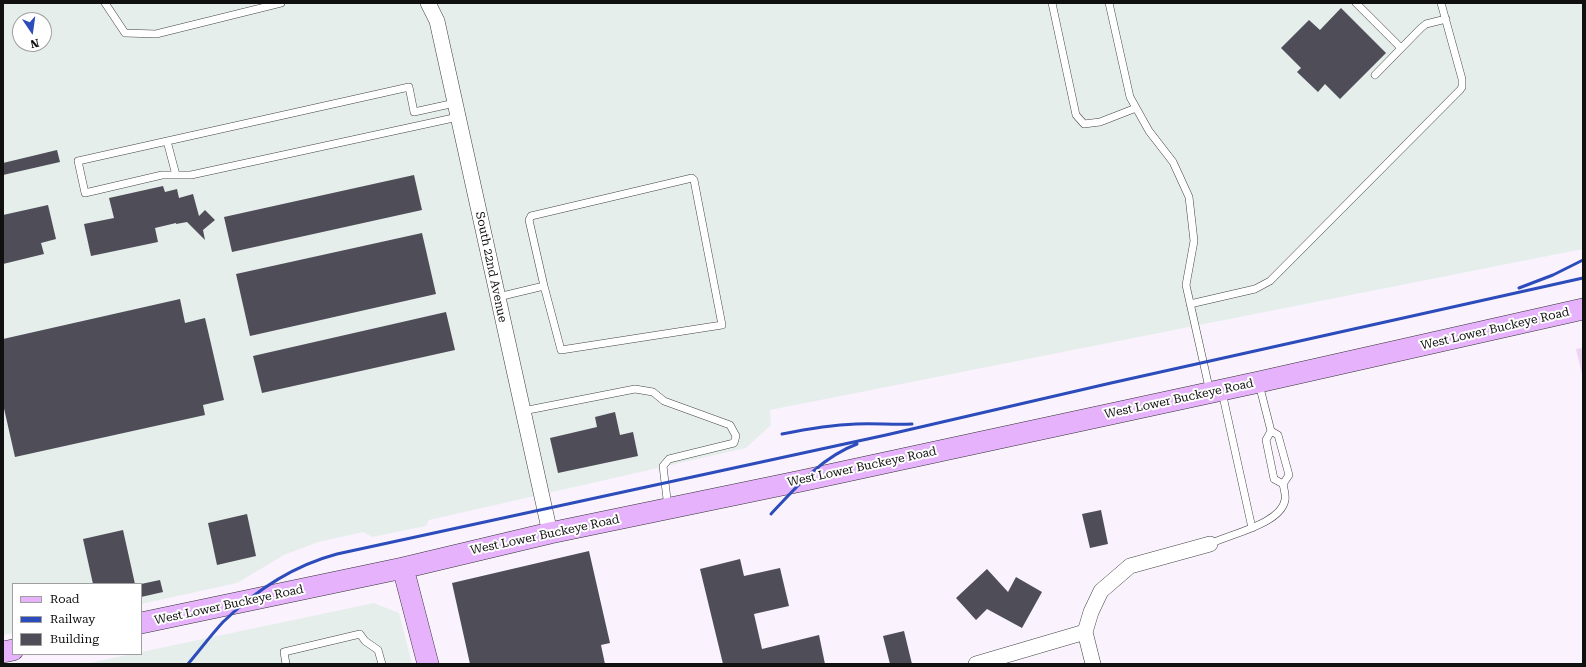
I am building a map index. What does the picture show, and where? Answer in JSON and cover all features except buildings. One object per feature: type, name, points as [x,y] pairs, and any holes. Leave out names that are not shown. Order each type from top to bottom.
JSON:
[{"type":"main road","name":"West Lower Buckeye Road","points":[[142,623],[403,568],[550,533],[801,481],[1259,382],[1583,309]]},
{"type":"main road","points":[[403,568],[428,664]]},
{"type":"street","name":"South 22nd Avenue","points":[[428,3],[437,21],[550,533]]},
{"type":"street","points":[[1093,664],[1085,632],[1091,612],[1101,591],[1130,566],[1210,544]]},
{"type":"street","points":[[976,664],[1085,632]]},
{"type":"lane","points":[[104,3],[125,33],[156,34],[277,3]]},
{"type":"lane","points":[[1052,3],[1076,114],[1084,124],[1100,122],[1136,108]]},
{"type":"lane","points":[[1109,3],[1130,97],[1150,131],[1173,162],[1190,197],[1194,241],[1186,285],[1252,528]]},
{"type":"lane","points":[[1356,3],[1402,48]]},
{"type":"lane","points":[[1190,304],[1255,289],[1274,278],[1460,90],[1462,87],[1462,79],[1441,3]]},
{"type":"lane","points":[[1375,75],[1426,24],[1446,19]]},
{"type":"lane","points":[[455,103],[414,112],[409,88],[78,161],[85,194],[162,175],[191,175],[458,117]]},
{"type":"lane","points":[[167,141],[176,175]]},
{"type":"lane","points":[[692,178],[694,180],[722,325],[561,350],[544,286],[529,220],[530,216],[692,178]]},
{"type":"lane","points":[[498,298],[544,286]]},
{"type":"lane","points":[[1259,382],[1271,432],[1266,440],[1274,479],[1283,484]]},
{"type":"lane","points":[[523,411],[636,389],[653,392],[664,401],[730,425],[736,436],[734,443],[669,459],[663,466],[668,508]]},
{"type":"lane","points":[[1210,544],[1225,537],[1252,528],[1280,511],[1285,499],[1283,484],[1288,475],[1278,435],[1271,432]]},
{"type":"lane","points":[[286,664],[284,652],[360,634],[365,641],[378,650],[381,664]]},
{"type":"shaded area","points":[[3,3],[1583,3],[1583,249],[770,410],[771,425],[746,448],[429,520],[426,526],[372,537],[363,532],[318,542],[284,555],[237,583],[142,604],[142,583],[12,583],[12,633],[3,635]]},
{"type":"shaded area","points":[[1583,348],[1583,378],[1576,349]]},
{"type":"shaded area","points":[[374,603],[399,613],[412,664],[84,664],[127,655],[142,655],[142,652]]},
{"type":"railway","points":[[1519,288],[1553,275],[1583,260]]},
{"type":"railway","points":[[188,664],[223,622],[248,600],[290,572],[337,554],[886,435],[1111,383],[1583,278]]},
{"type":"railway","points":[[782,434],[847,425],[912,424]]},
{"type":"railway","points":[[771,514],[800,483],[821,465],[832,457],[857,444]]}]
